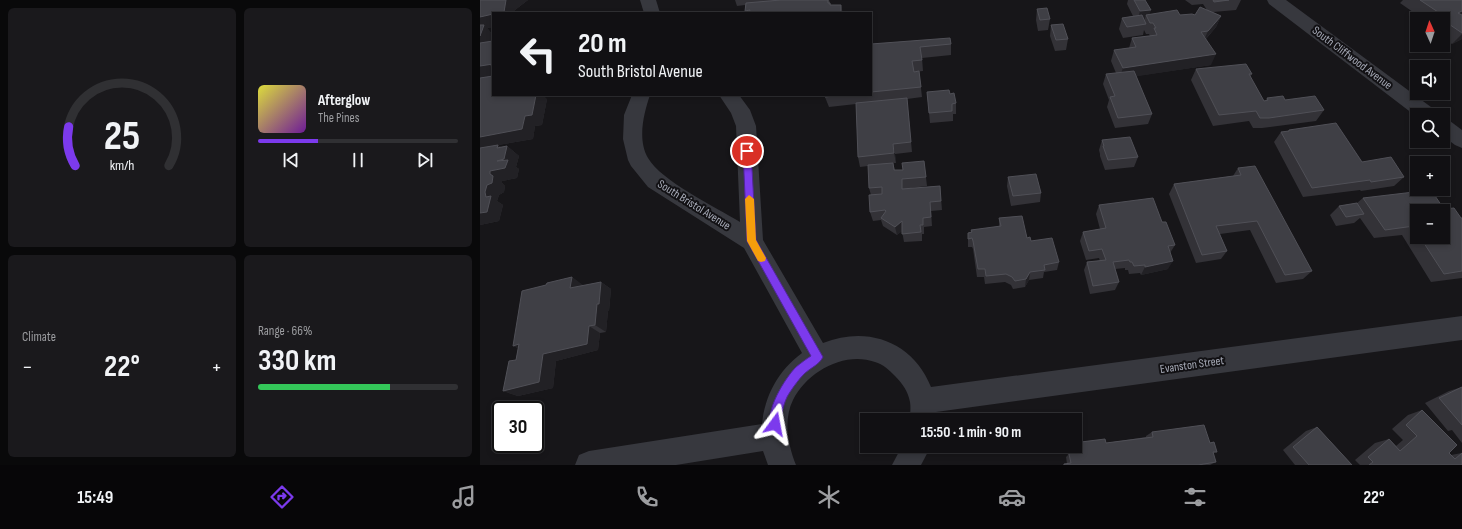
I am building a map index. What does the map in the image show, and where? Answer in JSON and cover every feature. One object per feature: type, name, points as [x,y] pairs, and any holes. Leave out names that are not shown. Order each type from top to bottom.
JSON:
[{"type":"street","points":[[648,0],[652,12]]},
{"type":"street","name":"South Cliffwood Avenue","points":[[1275,0],[1419,108]]},
{"type":"street","name":"South Bristol Avenue","points":[[641,96],[634,115],[633,139],[638,160],[655,182],[752,241]]},
{"type":"street","name":"South Bristol Avenue","points":[[729,96],[740,110],[746,126],[752,241],[818,357]]},
{"type":"street","points":[[1450,131],[1462,140]]},
{"type":"street","name":"Evanston Street","points":[[923,411],[1462,328]]},
{"type":"street","points":[[782,465],[778,459],[773,436],[776,412],[785,390],[799,371],[818,357],[840,348],[862,346],[883,351],[901,362],[915,380],[923,411]]},
{"type":"street","points":[[589,465],[773,436]]},
{"type":"street","points":[[906,465],[913,453]]},
{"type":"building","points":[[480,0],[506,0],[504,12],[492,12],[492,14],[480,17]]},
{"type":"building","points":[[781,0],[828,0],[830,5],[841,5],[841,12],[749,12],[750,10],[745,11],[746,3]]},
{"type":"building","points":[[1134,0],[1145,0],[1151,10],[1140,11]]},
{"type":"building","points":[[1213,0],[1229,0],[1214,2]]},
{"type":"building","points":[[1420,0],[1462,0],[1462,11],[1458,13],[1462,15],[1462,33],[1450,25],[1450,12],[1438,12]]},
{"type":"building","points":[[1200,7],[1221,16],[1208,31],[1201,32],[1216,54],[1123,68],[1114,50],[1136,47],[1132,38],[1157,35],[1154,28],[1156,28],[1153,23],[1150,23],[1146,15],[1177,10],[1180,15],[1195,15]]},
{"type":"building","points":[[1047,8],[1050,19],[1040,20],[1037,9]]},
{"type":"building","points":[[1142,15],[1146,24],[1127,27],[1122,18]]},
{"type":"building","points":[[1063,24],[1068,39],[1056,40],[1051,25]]},
{"type":"building","points":[[480,25],[484,25],[480,36]]},
{"type":"building","points":[[950,38],[951,44],[920,47],[922,60],[912,61],[914,72],[919,71],[921,87],[872,92],[872,44]]},
{"type":"building","points":[[492,41],[492,64],[480,66],[480,43]]},
{"type":"building","points":[[1246,64],[1252,74],[1249,74],[1264,101],[1268,100],[1267,98],[1283,96],[1285,100],[1315,96],[1324,110],[1269,118],[1260,118],[1256,111],[1219,115],[1196,69]]},
{"type":"building","points":[[1134,71],[1152,114],[1118,118],[1110,97],[1115,96],[1106,74]]},
{"type":"building","points":[[492,76],[492,96],[536,96],[532,115],[525,116],[522,129],[480,137],[480,78]]},
{"type":"building","points":[[949,90],[950,94],[954,93],[956,103],[952,104],[952,111],[929,113],[927,92]]},
{"type":"building","points":[[907,98],[911,142],[893,144],[894,153],[858,157],[856,103]]},
{"type":"building","points":[[1336,123],[1362,162],[1391,157],[1404,177],[1312,188],[1281,132]]},
{"type":"building","points":[[1130,137],[1138,157],[1108,160],[1102,140]]},
{"type":"building","points":[[498,145],[497,148],[507,146],[504,159],[497,161],[508,160],[505,168],[490,171],[490,174],[493,176],[492,183],[487,185],[485,192],[486,197],[491,196],[487,212],[480,213],[480,148]]},
{"type":"building","points":[[924,161],[926,177],[902,179],[902,189],[940,186],[941,201],[930,202],[931,217],[923,218],[923,225],[920,225],[921,232],[902,234],[902,221],[895,227],[881,218],[886,211],[885,210],[870,212],[869,195],[882,194],[882,187],[869,188],[868,165],[893,163],[894,170],[903,170],[902,163]]},
{"type":"building","points":[[1255,166],[1312,271],[1285,275],[1257,221],[1216,226],[1227,251],[1202,255],[1174,184],[1241,175],[1238,168]]},
{"type":"building","points":[[1036,174],[1041,193],[1013,196],[1008,177]]},
{"type":"building","points":[[1410,192],[1410,196],[1435,196],[1441,204],[1410,204],[1410,227],[1385,230],[1363,198]]},
{"type":"building","points":[[1153,198],[1162,222],[1166,222],[1175,245],[1168,246],[1173,261],[1145,267],[1145,265],[1134,266],[1129,260],[1113,262],[1119,282],[1093,286],[1087,262],[1106,260],[1102,249],[1089,251],[1083,232],[1106,228],[1099,205]]},
{"type":"building","points":[[1357,203],[1364,214],[1346,217],[1339,206]]},
{"type":"building","points":[[1450,208],[1454,208],[1462,218],[1462,271],[1444,274],[1425,244],[1450,244]]},
{"type":"building","points":[[1022,216],[1027,238],[1030,237],[1031,241],[1052,238],[1059,262],[1044,265],[1045,270],[1030,272],[1026,279],[1015,281],[1012,277],[1006,274],[986,276],[985,269],[978,269],[973,241],[972,238],[968,239],[968,233],[972,232],[971,230],[1001,226],[999,218]]},
{"type":"building","points":[[572,277],[570,288],[601,282],[595,325],[589,326],[587,344],[543,354],[539,382],[503,391],[509,361],[516,360],[519,344],[513,346],[522,291]]},
{"type":"building","points":[[1462,387],[1462,425],[1439,398]]},
{"type":"building","points":[[1422,410],[1457,445],[1449,453],[1455,459],[1462,453],[1462,465],[1369,465],[1373,462],[1368,457],[1389,439],[1400,451],[1417,436],[1406,425]]},
{"type":"building","points":[[1204,425],[1210,443],[1214,442],[1217,452],[1213,452],[1216,462],[1198,465],[1064,465],[1071,463],[1069,454],[1082,453],[1082,442],[1105,439],[1106,443],[1153,437],[1152,432]]},
{"type":"building","points":[[1317,427],[1352,465],[1309,465],[1293,447]]},
{"type":"slow traffic","points":[[749,199],[752,241],[761,258]]},
{"type":"route","points":[[747,151],[752,241],[818,357],[799,371],[785,390],[776,412],[775,424]]}]
